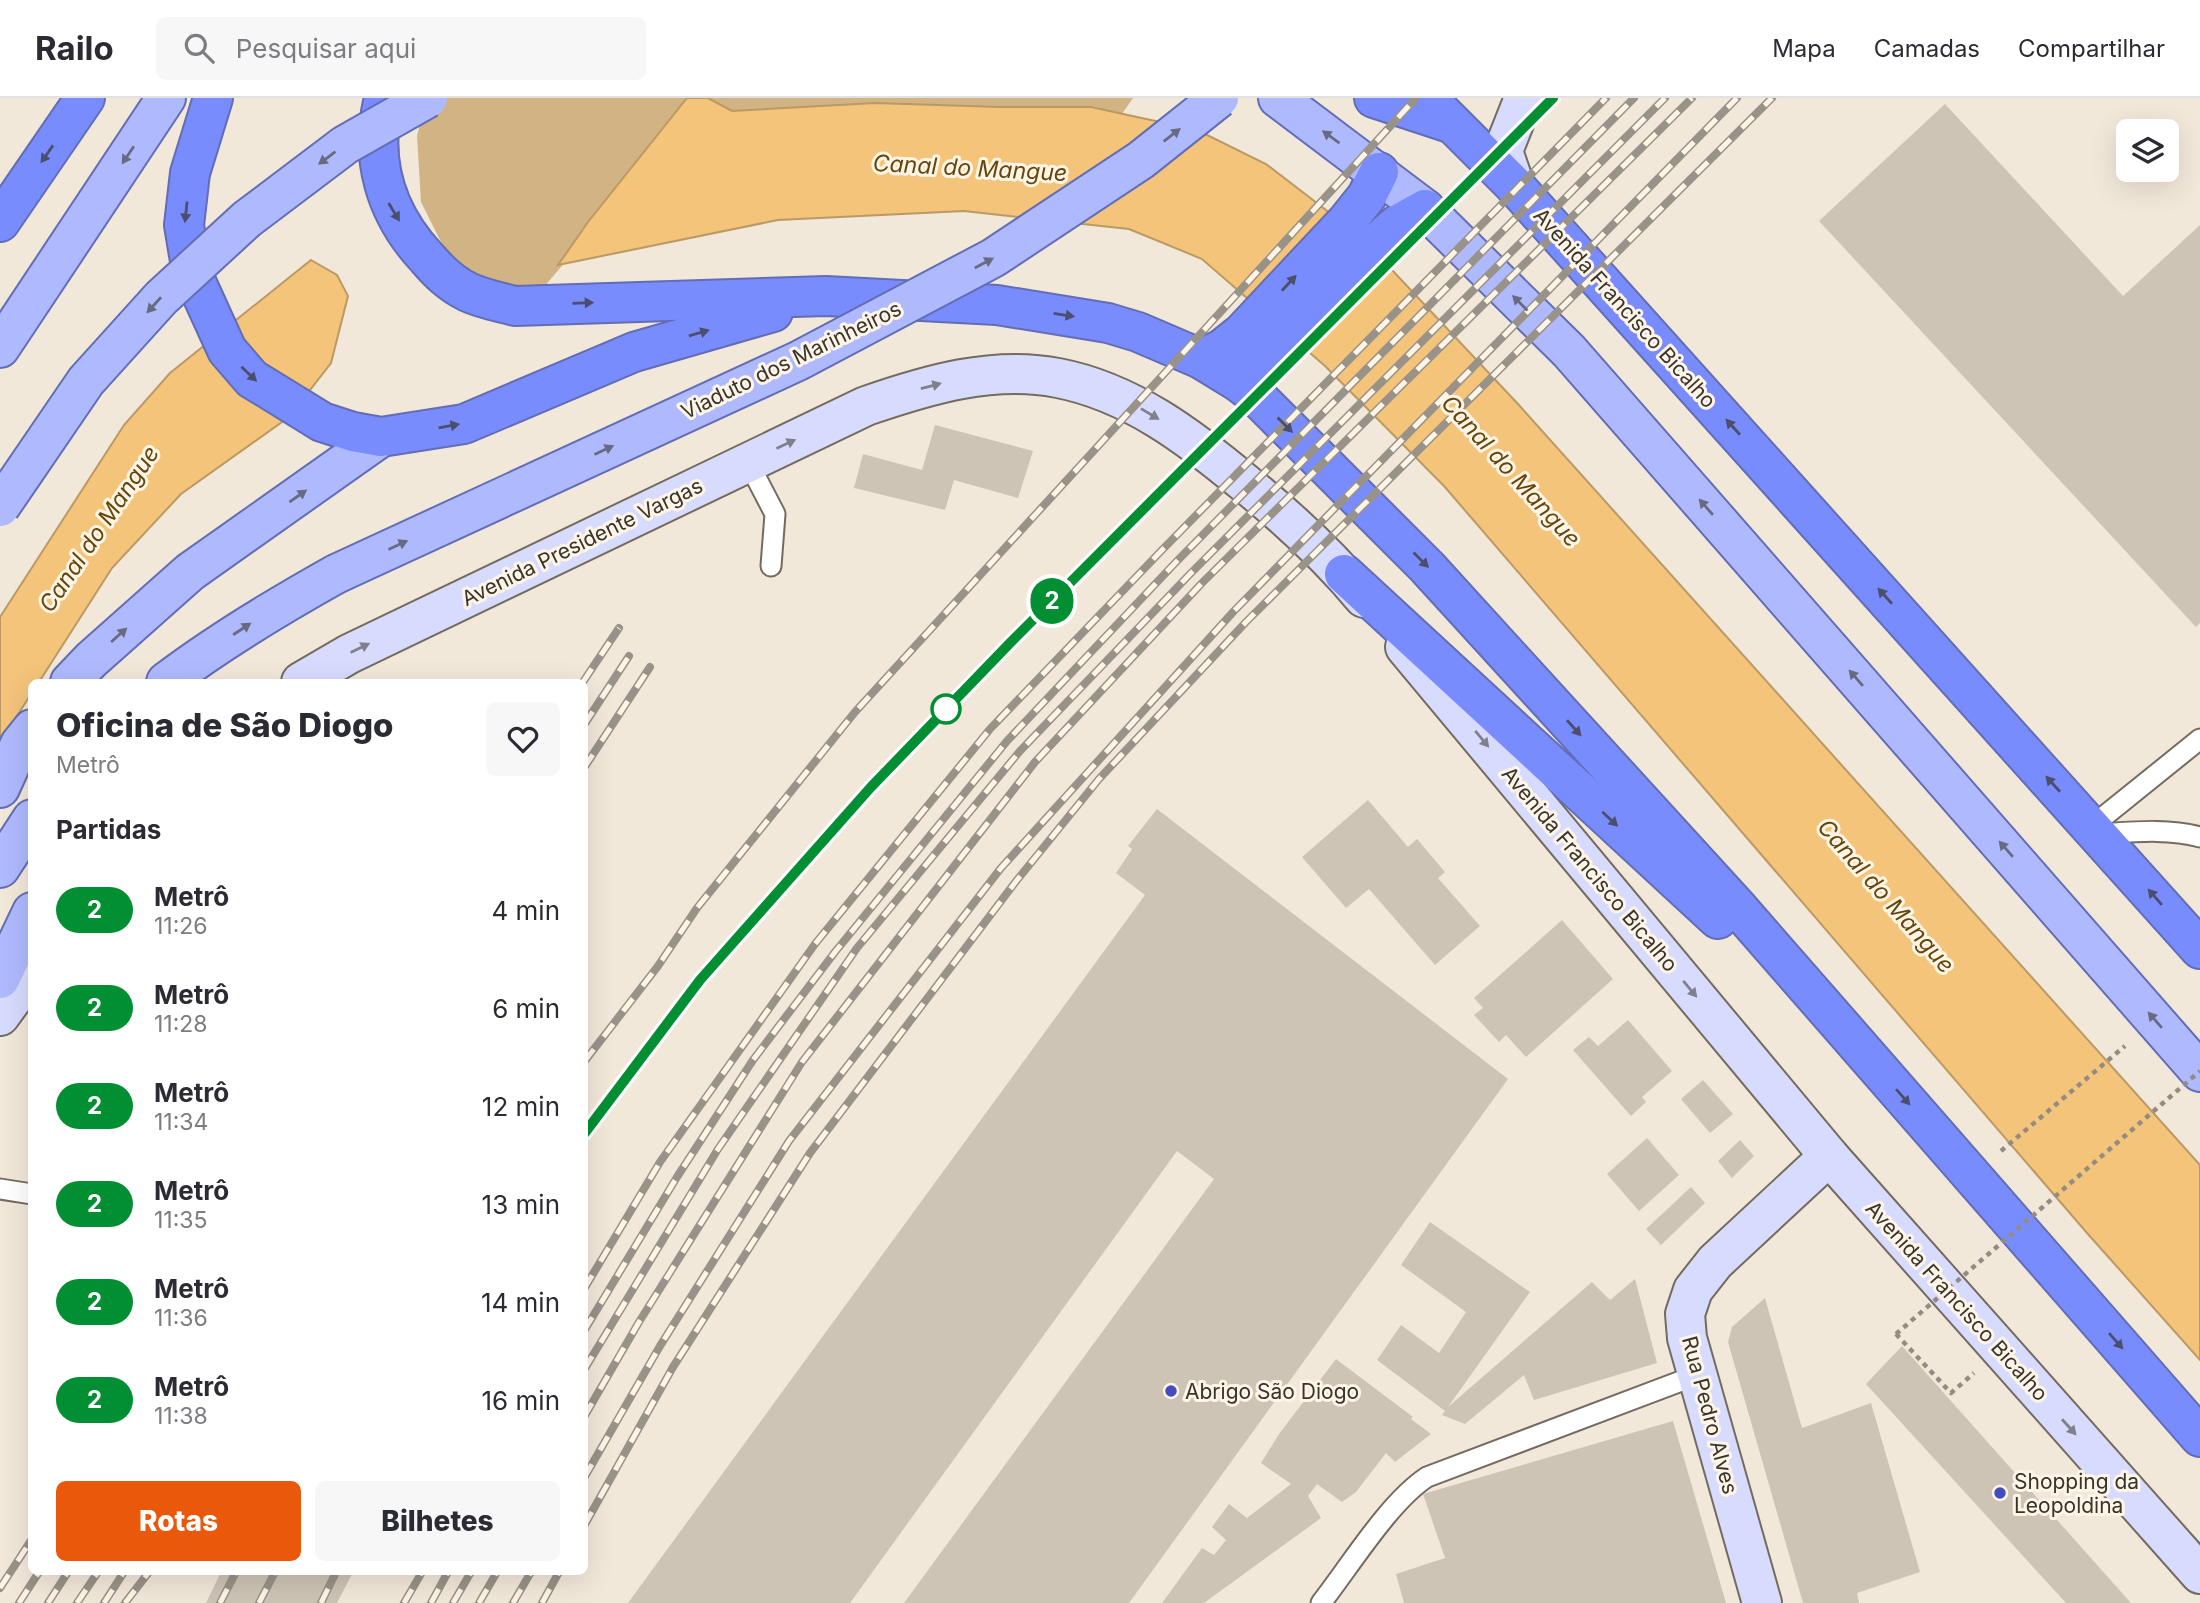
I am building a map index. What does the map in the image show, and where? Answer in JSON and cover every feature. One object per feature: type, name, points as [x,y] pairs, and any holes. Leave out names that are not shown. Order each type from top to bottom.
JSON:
[{"type":"highway","points":[[0,222],[85,98]]},
{"type":"highway","points":[[384,98],[378,161],[388,201],[413,243],[445,278],[469,293],[515,306],[825,296],[997,305],[1068,315],[1138,332],[1201,359],[1237,381],[1253,393],[1427,567],[1738,908],[2200,1437]]},
{"type":"highway","points":[[1374,98],[1439,110]]},
{"type":"highway","points":[[209,110],[190,173],[184,225],[192,272],[212,318],[227,350],[252,379],[322,422],[353,432],[381,437],[464,424],[634,352],[825,296]]},
{"type":"highway","name":"Avenida Francisco Bicalho","points":[[1439,110],[1515,186],[2200,948]]},
{"type":"highway","points":[[1360,233],[1367,196],[1378,172]]},
{"type":"highway","points":[[1237,381],[1255,342],[1360,233],[1398,224],[1425,209]]},
{"type":"highway","points":[[1201,359],[1222,349],[1255,342]]},
{"type":"highway","points":[[1344,574],[1859,1046]]},
{"type":"main road","points":[[0,348],[166,98]]},
{"type":"main road","points":[[0,507],[86,381],[161,298],[247,219],[345,145],[428,98]]},
{"type":"main road","name":"Viaduto dos Marinheiros","points":[[190,670],[267,612],[336,574],[798,361],[993,258],[1141,160],[1219,98]]},
{"type":"main road","points":[[1278,98],[1425,209],[1569,351],[2200,1071]]},
{"type":"main road","points":[[1515,186],[1503,151],[1524,98]]},
{"type":"main road","name":"Avenida Francisco Bicalho","points":[[866,407],[926,387],[986,376],[1034,375],[1081,383],[1144,409],[1215,458],[1290,521],[1344,574],[1829,1156],[2200,1574]]},
{"type":"main road","name":"Avenida Presidente Vargas","points":[[306,679],[349,654],[866,407]]},
{"type":"main road","points":[[72,679],[190,572],[381,437]]},
{"type":"main road","points":[[172,679],[190,670]]},
{"type":"main road","points":[[0,788],[20,744],[28,734]]},
{"type":"main road","points":[[0,867],[28,824]]},
{"type":"main road","points":[[0,979],[28,920]]},
{"type":"main road","points":[[0,1016],[28,978]]},
{"type":"main road","name":"Rua Pedro Alves","points":[[1762,1603],[1687,1338],[1685,1314],[1693,1290],[1715,1262],[1829,1156]]},
{"type":"lane","points":[[748,462],[775,514],[771,566]]},
{"type":"lane","points":[[2096,830],[2200,739]]},
{"type":"lane","points":[[2096,830],[2200,837]]},
{"type":"lane","points":[[0,1189],[28,1193]]},
{"type":"lane","points":[[1321,1603],[1398,1503],[1427,1477],[1697,1375]]},
{"type":"path","points":[[1994,1156],[2114,1055]]},
{"type":"path","points":[[1951,1393],[1896,1334],[2200,1071]]},
{"type":"shaded area","points":[[426,98],[1133,98],[1108,134],[681,125],[533,300],[496,293],[444,248],[421,202],[417,136]]},
{"type":"water","name":"Canal do Mangue","points":[[687,98],[708,98],[732,111],[875,103],[1091,107],[1197,130],[1266,164],[1361,237],[1518,404],[2200,1165],[2200,1360],[2087,1233],[1444,486],[1325,366],[1202,259],[1129,229],[964,211],[778,220],[558,265],[588,222]]},
{"type":"water","name":"Canal do Mangue","points":[[311,260],[337,275],[348,296],[331,363],[289,417],[181,494],[112,568],[41,679],[28,679],[28,699],[0,743],[0,617],[124,425],[170,373]]},
{"type":"building","points":[[1945,104],[2123,296],[2200,225],[2200,623],[2196,627],[1819,221]]},
{"type":"building","points":[[935,425],[1033,451],[1018,498],[954,480],[945,510],[854,488],[863,454],[922,470]]},
{"type":"building","points":[[1368,800],[1408,847],[1417,839],[1445,872],[1438,878],[1480,926],[1435,965],[1369,889],[1346,908],[1302,857]]},
{"type":"building","name":"Abrigo São Diogo","points":[[1157,809],[1508,1079],[1129,1603],[904,1603],[1214,1179],[1177,1151],[850,1603],[628,1603],[1145,895],[1116,873],[1132,849],[1128,846]]},
{"type":"building","points":[[1562,920],[1613,979],[1526,1057],[1506,1035],[1499,1042],[1474,1015],[1483,1008],[1474,998]]},
{"type":"building","points":[[1628,1020],[1672,1071],[1642,1097],[1646,1102],[1631,1116],[1573,1050],[1589,1037],[1598,1046]]},
{"type":"building","points":[[1703,1080],[1733,1114],[1710,1133],[1681,1099]]},
{"type":"building","points":[[1647,1138],[1679,1175],[1639,1211],[1607,1174]]},
{"type":"building","points":[[1740,1140],[1754,1156],[1732,1178],[1718,1161]]},
{"type":"building","points":[[1691,1187],[1705,1203],[1661,1245],[1646,1229]]},
{"type":"building","points":[[1430,1222],[1530,1292],[1448,1407],[1592,1282],[1610,1300],[1635,1279],[1657,1363],[1534,1400],[1524,1375],[1465,1424],[1442,1415],[1445,1411],[1377,1360],[1401,1325],[1439,1353],[1466,1312],[1401,1265]]},
{"type":"building","points":[[1765,1298],[1802,1428],[1871,1403],[1920,1572],[1857,1593],[1859,1603],[1803,1603],[1728,1342],[1732,1327]]},
{"type":"building","name":"Shopping da Leopoldina","points":[[1902,1346],[2131,1603],[2066,1603],[1866,1384]]},
{"type":"building","points":[[1336,1359],[1413,1417],[1411,1419],[1431,1434],[1395,1462],[1386,1453],[1356,1492],[1342,1502],[1317,1484],[1308,1496],[1321,1518],[1204,1603],[1162,1603],[1202,1548],[1214,1555],[1226,1540],[1212,1527],[1229,1504],[1247,1518],[1291,1484],[1261,1463],[1279,1434]]},
{"type":"building","points":[[1673,1421],[1726,1603],[1404,1603],[1396,1574],[1445,1558],[1423,1494]]},
{"type":"building","points":[[220,1575],[351,1575],[337,1603],[206,1603]]},
{"type":"railway","points":[[588,1057],[658,966],[697,908],[855,712],[1416,98]]},
{"type":"railway","points":[[588,1129],[700,980],[871,787],[1010,643],[1553,98]]},
{"type":"railway","points":[[588,1282],[660,1162],[815,944],[990,729],[1606,98]]},
{"type":"railway","points":[[588,1324],[677,1177],[753,1060],[835,952],[1007,741],[1177,561],[1634,98]]},
{"type":"railway","points":[[588,1363],[718,1149],[857,948],[1020,751],[1191,573],[1665,98]]},
{"type":"railway","points":[[588,1410],[639,1322],[802,1062],[1035,762],[1202,583],[1692,98]]},
{"type":"railway","points":[[588,1471],[660,1346],[789,1141],[1001,868],[1234,611],[1737,98]]},
{"type":"railway","points":[[588,1519],[673,1367],[810,1153],[1017,880],[1099,779],[1246,622],[1772,98]]},
{"type":"railway","points":[[585,679],[619,628]]},
{"type":"railway","points":[[588,719],[629,656]]},
{"type":"railway","points":[[588,762],[650,667]]},
{"type":"railway","points":[[0,1588],[28,1545]]},
{"type":"railway","points":[[19,1603],[37,1575]]},
{"type":"railway","points":[[48,1603],[66,1575]]},
{"type":"railway","points":[[77,1603],[96,1575]]},
{"type":"railway","points":[[104,1603],[122,1575]]},
{"type":"railway","points":[[125,1603],[147,1575]]},
{"type":"railway","points":[[220,1603],[234,1575]]},
{"type":"railway","points":[[259,1603],[273,1575]]},
{"type":"railway","points":[[321,1603],[335,1575]]},
{"type":"railway","points":[[404,1603],[420,1575]]},
{"type":"railway","points":[[431,1603],[446,1575]]},
{"type":"railway","points":[[453,1603],[469,1575]]},
{"type":"railway","points":[[479,1603],[495,1575]]},
{"type":"railway","points":[[513,1603],[529,1575]]},
{"type":"railway","points":[[542,1603],[557,1575]]},
{"type":"metro line","name":"2","points":[[588,1128],[700,980],[871,787],[1010,643],[1553,98]]},
{"type":"place","name":"Abrigo São Diogo","points":[[1171,1391]]},
{"type":"place","name":"Shopping da Leopoldina","points":[[2000,1493]]}]
